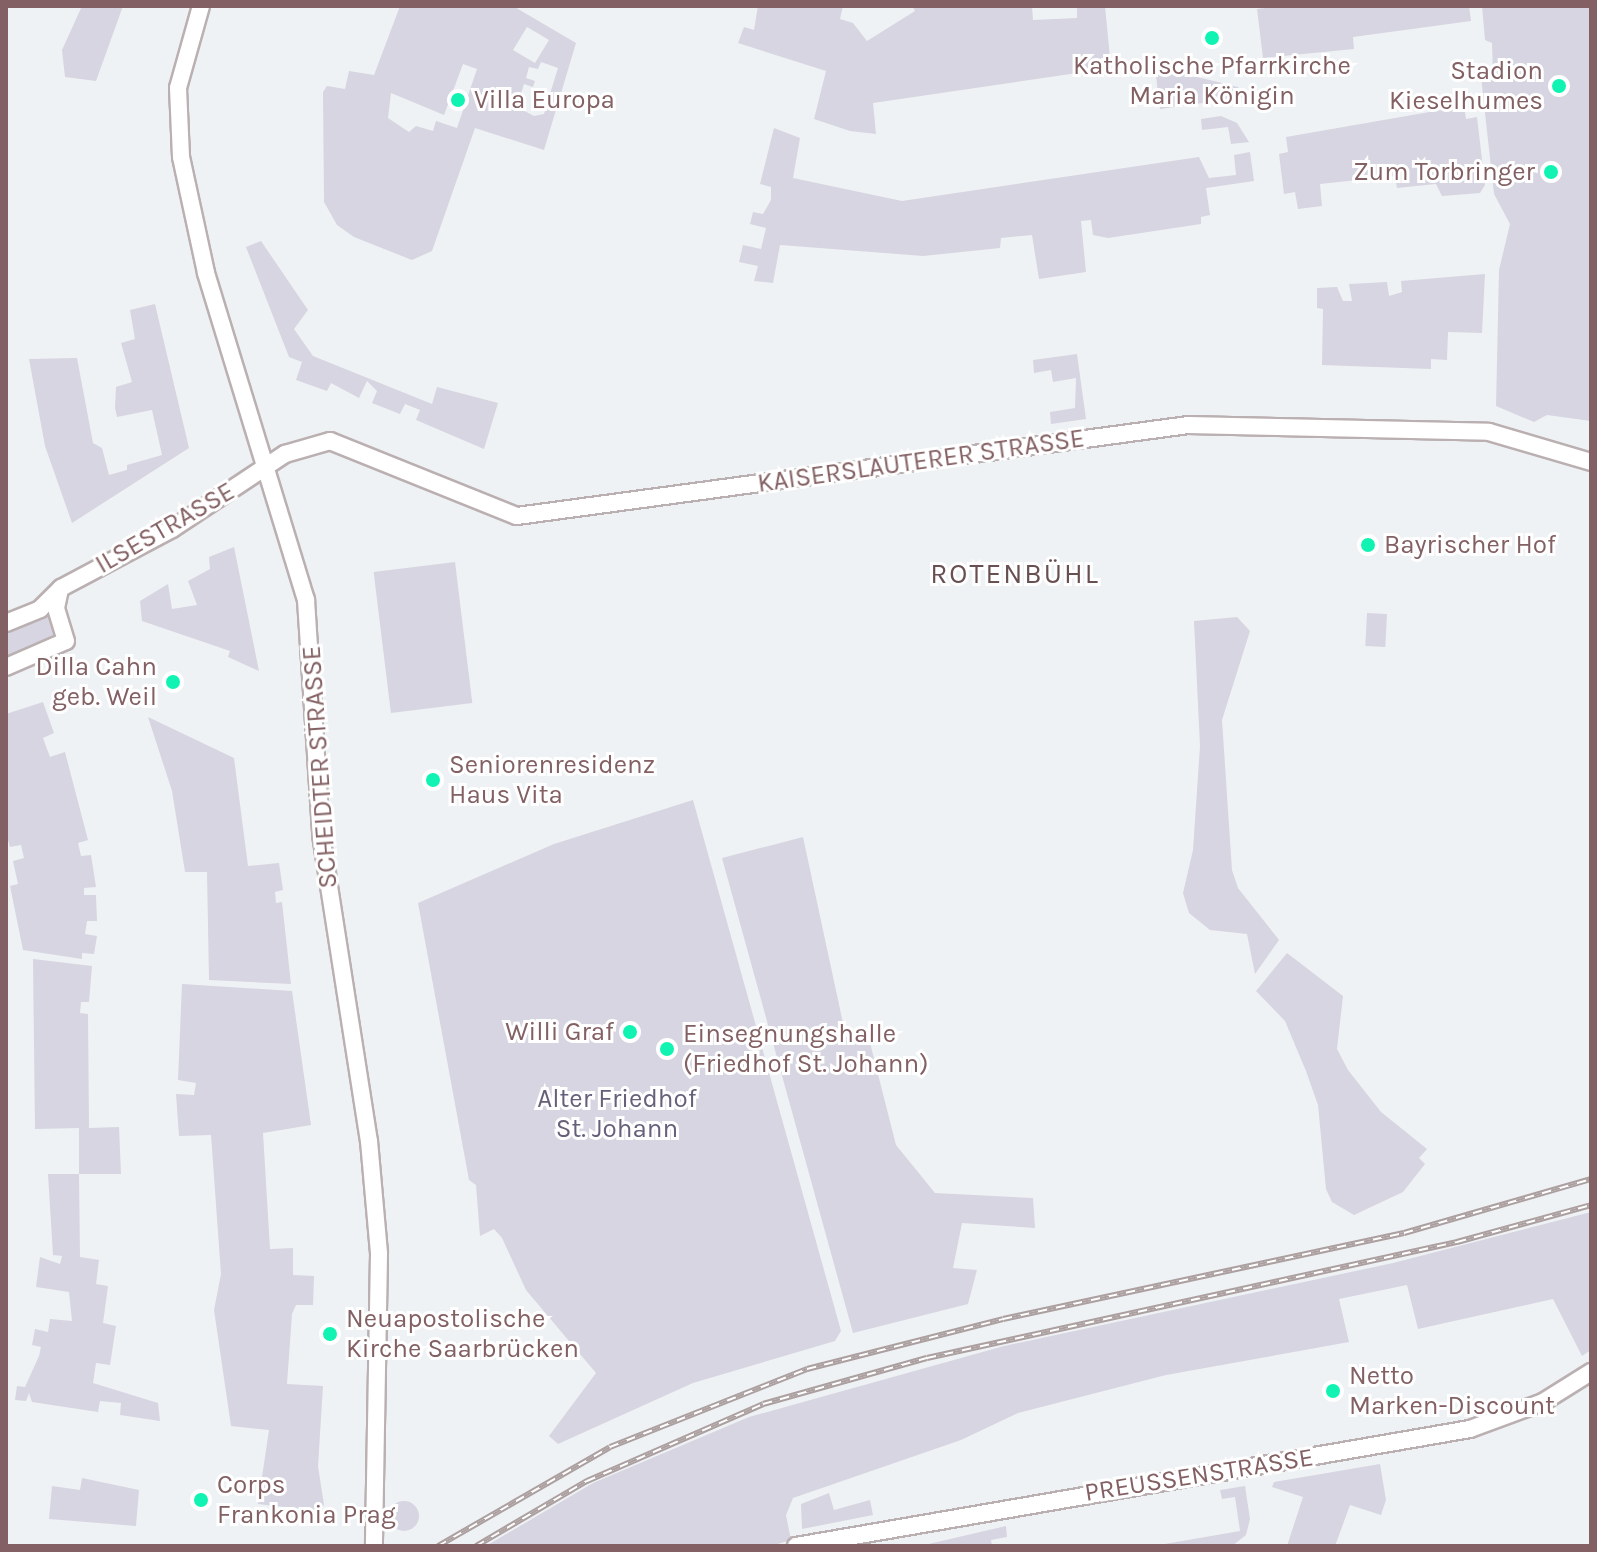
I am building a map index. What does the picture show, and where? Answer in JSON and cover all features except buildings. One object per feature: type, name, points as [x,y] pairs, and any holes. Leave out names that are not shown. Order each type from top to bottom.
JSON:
[{"type":"street","name":"SCHEIDTER STRASSE","points":[[201,6],[178,88],[181,157],[210,287],[268,466],[306,600],[321,835],[375,1201],[374,1546]]},
{"type":"street","name":"KAISERSLAUTERER STRASSE","points":[[268,466],[292,451],[330,441],[517,516],[1188,425],[1489,432],[1591,462]]},
{"type":"street","name":"ILSESTRASSE","points":[[51,606],[61,588],[172,529],[268,466]]},
{"type":"street","points":[[6,623],[51,606],[66,635],[61,647],[6,667]]},
{"type":"street","name":"PREUSSENSTRASSE","points":[[796,1546],[1458,1432],[1518,1413],[1590,1372]]},
{"type":"green space","points":[[82,6],[123,6],[96,81],[65,77],[62,50]]},
{"type":"green space","points":[[400,6],[513,6],[576,43],[544,150],[475,128],[432,251],[412,260],[354,237],[337,225],[324,202],[323,92],[327,86],[345,89],[349,71],[374,75]],"holes":[[[527,27],[549,40],[535,63],[513,50]],[[541,62],[558,68],[549,97],[540,102],[547,104],[544,114],[534,116],[517,107],[524,84],[533,87],[535,81],[526,78],[529,67],[538,69]],[[463,64],[477,69],[457,128],[436,121],[433,131],[416,126],[409,132],[388,118],[391,93],[444,115]]]},
{"type":"green space","points":[[758,6],[843,6],[840,19],[853,23],[867,41],[915,11],[912,6],[1032,6],[1033,20],[1077,18],[1077,6],[1105,6],[1111,68],[873,103],[876,134],[850,131],[814,119],[826,71],[738,43],[744,27],[754,30]]},
{"type":"green space","points":[[1281,6],[1469,6],[1471,21],[1353,37],[1354,49],[1263,58],[1257,9]]},
{"type":"green space","name":"Stadion Kieselhumes","points":[[1482,6],[1591,6],[1591,421],[1547,415],[1534,422],[1496,406],[1499,270],[1510,224],[1494,194],[1481,77],[1493,75],[1492,43],[1485,40]]},
{"type":"green space","points":[[1165,69],[1238,87],[1246,97],[1160,109],[1156,76]]},
{"type":"green space","points":[[1464,106],[1466,119],[1477,117],[1485,185],[1480,193],[1442,196],[1436,184],[1397,188],[1395,176],[1320,184],[1322,206],[1298,209],[1295,192],[1284,194],[1279,154],[1288,152],[1286,137]]},
{"type":"green space","points":[[1221,116],[1237,123],[1249,142],[1231,144],[1228,127],[1202,130],[1201,119]]},
{"type":"green space","points":[[774,128],[800,138],[793,178],[902,201],[1199,157],[1209,178],[1236,175],[1234,155],[1250,152],[1254,181],[1206,188],[1210,215],[1201,217],[1201,224],[1108,238],[1093,235],[1091,220],[1081,221],[1086,272],[1039,279],[1032,235],[1001,238],[1000,248],[923,256],[780,245],[773,283],[754,281],[758,266],[739,262],[743,245],[761,249],[766,228],[750,224],[753,212],[763,214],[771,200],[771,187],[760,184]]},
{"type":"green space","points":[[261,241],[308,310],[294,329],[313,356],[432,404],[437,387],[498,403],[484,449],[416,420],[420,410],[405,404],[400,414],[372,403],[377,391],[367,381],[359,398],[331,383],[327,391],[296,380],[302,362],[289,357],[246,247]]},
{"type":"green space","points":[[1485,274],[1482,333],[1448,332],[1447,360],[1431,359],[1431,369],[1322,365],[1323,309],[1317,308],[1317,288],[1337,287],[1343,301],[1352,301],[1349,284],[1387,282],[1389,296],[1402,292],[1401,281]]},
{"type":"green space","points":[[155,304],[189,448],[72,523],[45,446],[29,359],[77,358],[93,443],[102,448],[109,475],[127,470],[127,465],[162,455],[152,410],[117,417],[115,408],[116,387],[132,382],[121,343],[135,339],[130,310]]},
{"type":"green space","points":[[1077,354],[1086,419],[1051,424],[1050,412],[1075,408],[1076,378],[1053,382],[1051,370],[1034,373],[1033,360]]},
{"type":"green space","points":[[234,547],[259,671],[228,657],[230,651],[142,621],[140,601],[168,584],[172,609],[197,605],[188,581],[210,569],[209,557]]},
{"type":"green space","points":[[455,562],[472,703],[391,713],[374,572]]},
{"type":"green space","points":[[1367,613],[1387,614],[1385,647],[1365,646]]},
{"type":"green space","points":[[46,615],[56,620],[59,637],[6,662],[6,631]]},
{"type":"green space","points":[[1237,617],[1250,631],[1222,720],[1232,870],[1238,888],[1279,940],[1255,974],[1247,934],[1210,930],[1189,913],[1183,893],[1193,850],[1200,746],[1194,621]]},
{"type":"green space","points":[[43,702],[54,733],[43,738],[50,757],[65,752],[88,840],[78,843],[81,856],[91,855],[96,887],[84,888],[84,895],[96,895],[97,921],[87,921],[85,934],[97,936],[94,954],[82,953],[82,959],[23,950],[10,886],[18,884],[13,861],[24,858],[21,845],[10,847],[6,833],[6,714]]},
{"type":"green space","points":[[148,717],[234,758],[248,866],[279,863],[283,890],[275,892],[276,903],[282,902],[291,984],[209,980],[207,872],[185,872],[172,791]]},
{"type":"green space","name":"Alter Friedhof St. Johann","points":[[693,800],[841,1331],[835,1341],[693,1383],[558,1444],[549,1436],[596,1373],[526,1290],[502,1238],[494,1229],[480,1236],[476,1185],[469,1180],[418,903],[554,844]]},
{"type":"green space","points":[[803,837],[846,1037],[867,1031],[896,1145],[935,1193],[1033,1198],[1035,1228],[962,1223],[953,1268],[977,1270],[968,1304],[853,1333],[722,858]]},
{"type":"green space","points":[[1287,953],[1343,996],[1337,1049],[1348,1070],[1381,1112],[1427,1149],[1419,1158],[1425,1164],[1403,1192],[1354,1215],[1332,1202],[1326,1189],[1318,1105],[1306,1071],[1285,1021],[1256,991]]},
{"type":"green space","points":[[33,959],[92,966],[89,1002],[81,1002],[80,1013],[88,1014],[89,1128],[119,1127],[121,1174],[79,1174],[79,1128],[35,1129]]},
{"type":"green space","points":[[182,984],[292,991],[311,1125],[263,1133],[270,1249],[293,1248],[293,1275],[314,1276],[313,1305],[296,1305],[292,1314],[287,1384],[323,1386],[318,1466],[324,1505],[318,1511],[258,1504],[269,1430],[231,1426],[214,1310],[221,1274],[211,1135],[179,1136],[176,1094],[194,1095],[196,1083],[178,1080]]},
{"type":"green space","points":[[48,1174],[79,1174],[80,1257],[99,1260],[96,1284],[108,1286],[103,1323],[116,1326],[110,1365],[96,1363],[93,1383],[158,1403],[160,1421],[120,1415],[121,1403],[100,1401],[98,1412],[32,1402],[29,1393],[26,1401],[15,1400],[17,1386],[25,1387],[39,1356],[41,1347],[32,1345],[35,1329],[48,1332],[50,1319],[72,1321],[69,1292],[36,1287],[40,1257],[60,1264],[62,1256],[53,1255]]},
{"type":"green space","points":[[1591,1212],[1591,1350],[1582,1356],[1553,1299],[1418,1329],[1407,1285],[1339,1299],[1349,1342],[1166,1375],[1018,1413],[961,1440],[793,1498],[786,1515],[791,1540],[771,1546],[486,1546],[593,1483],[749,1417],[1004,1346],[1393,1263]]},
{"type":"green space","points":[[1380,1464],[1386,1500],[1381,1515],[1350,1505],[1335,1546],[1287,1546],[1303,1497],[1272,1487],[1274,1482]]},
{"type":"green space","points":[[82,1478],[139,1490],[136,1526],[49,1519],[52,1486],[80,1490]]},
{"type":"green space","points":[[1245,1486],[1250,1519],[1246,1535],[1232,1546],[1153,1546],[1240,1531],[1235,1497],[1222,1499],[1220,1490]]},
{"type":"green space","points":[[829,1493],[834,1510],[870,1500],[873,1515],[802,1529],[801,1504]]},
{"type":"green space","points":[[404,1501],[414,1506],[419,1516],[414,1526],[404,1531],[394,1526],[389,1516],[394,1506]]},
{"type":"green space","points":[[1006,1526],[1007,1537],[991,1540],[992,1546],[920,1546]]},
{"type":"railway","points":[[438,1546],[610,1447],[807,1369],[1003,1319],[1404,1233],[1591,1179]]},
{"type":"railway","points":[[476,1546],[587,1481],[763,1404],[927,1358],[1457,1242],[1591,1205]]},
{"type":"place","name":"Katholische Pfarrkirche Maria Königin","points":[[1212,38]]},
{"type":"place","name":"Stadion Kieselhumes","points":[[1559,86]]},
{"type":"place","name":"Villa Europa","points":[[458,100]]},
{"type":"place","name":"Zum Torbringer","points":[[1551,172]]},
{"type":"place","name":"Bayrischer Hof","points":[[1368,545]]},
{"type":"place","name":"Dilla Cahn geb. Weil","points":[[173,682]]},
{"type":"place","name":"Seniorenresidenz Haus Vita","points":[[433,780]]},
{"type":"place","name":"Willi Graf","points":[[630,1032]]},
{"type":"place","name":"Einsegnungshalle (Friedhof St. Johann)","points":[[667,1049]]},
{"type":"place","name":"Neuapostolische Kirche Saarbrücken","points":[[330,1334]]},
{"type":"place","name":"Netto Marken-Discount","points":[[1333,1391]]},
{"type":"place","name":"Corps Frankonia Prag","points":[[201,1500]]},
{"type":"district","name":"ROTENBÜHL","points":[[1015,574]]}]
